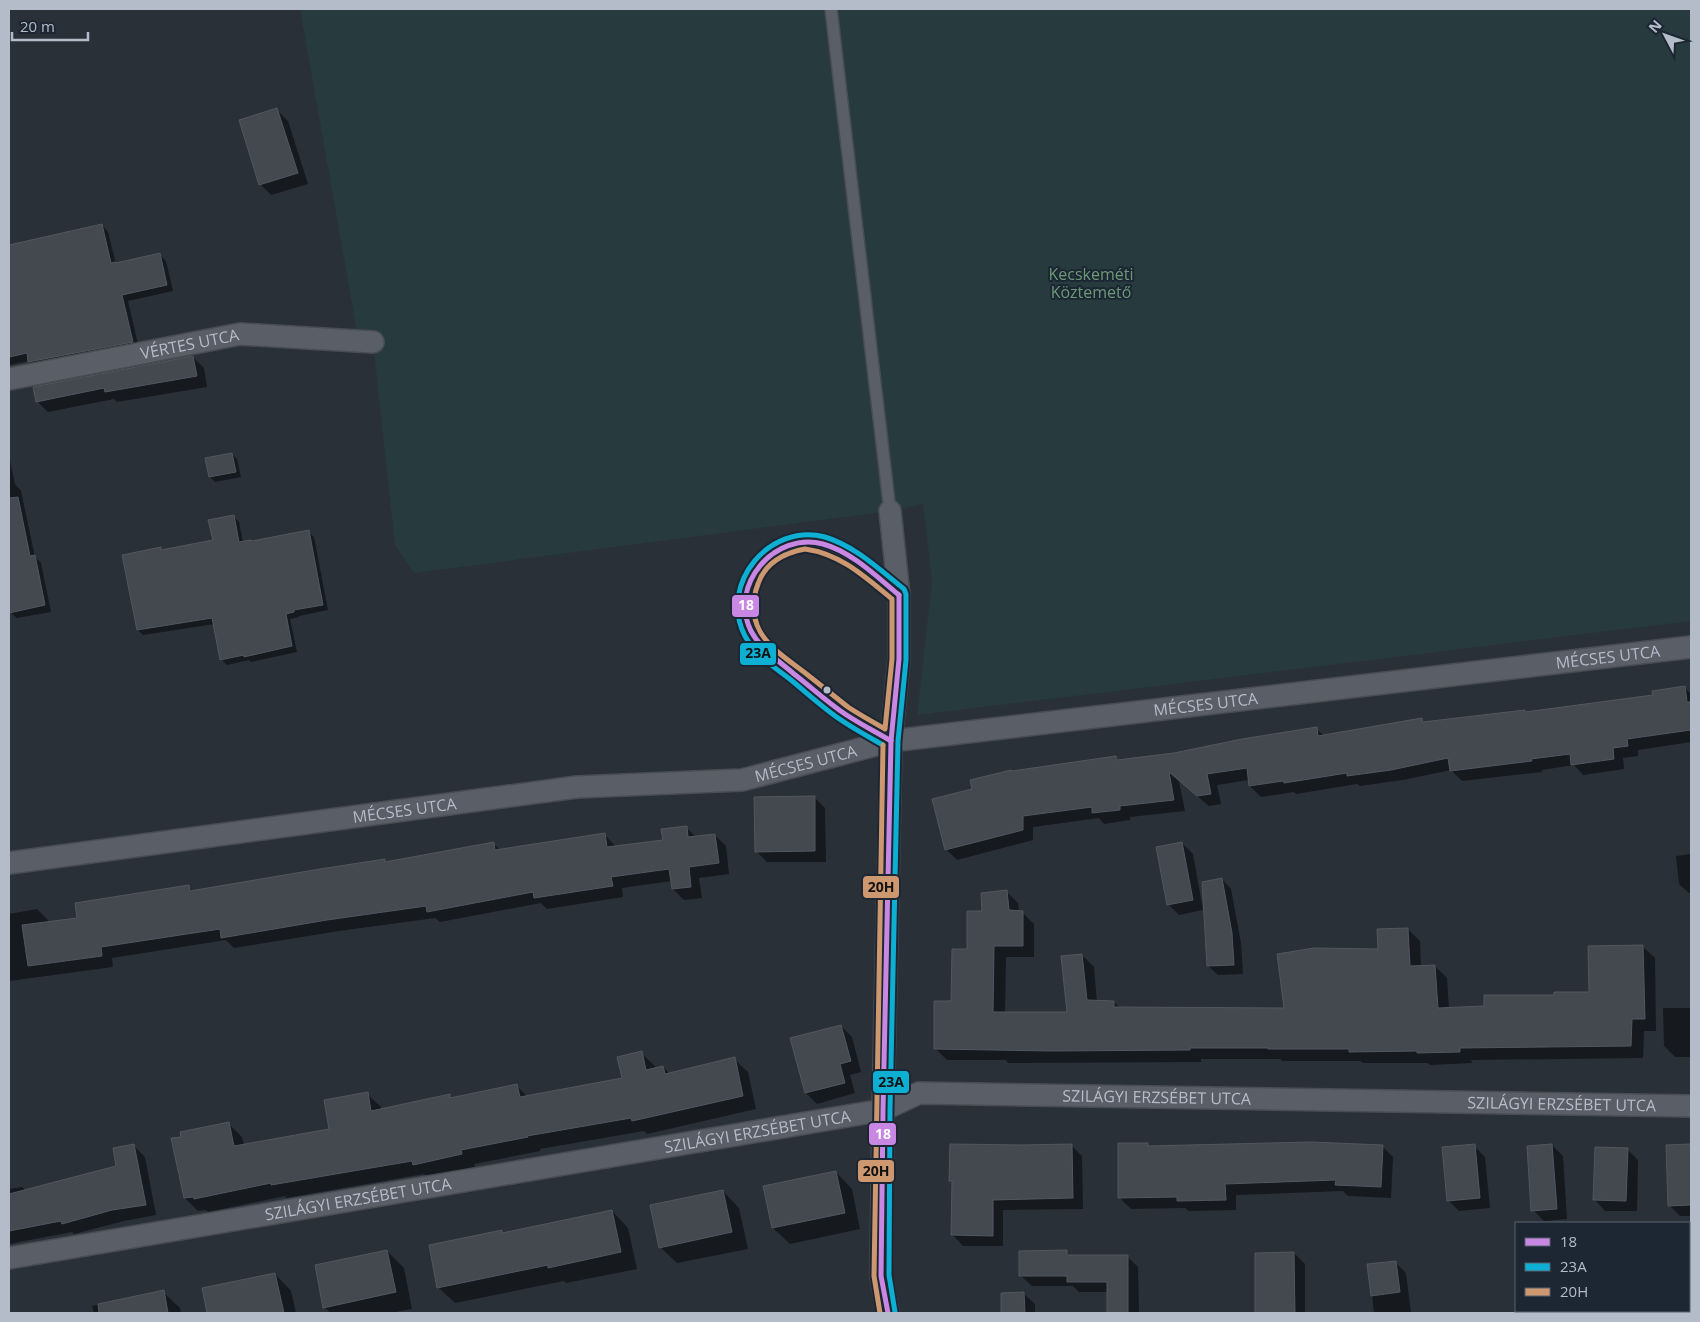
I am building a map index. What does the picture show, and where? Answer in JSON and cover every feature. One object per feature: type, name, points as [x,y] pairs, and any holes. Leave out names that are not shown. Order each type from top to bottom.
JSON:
[{"type":"street","name":"VÉRTES UTCA","points":[[9,379],[240,334],[373,342]]},
{"type":"street","points":[[888,1313],[881,1276],[883,1110],[891,740],[898,659],[899,594],[890,511]]},
{"type":"street","name":"MÉCSES UTCA","points":[[9,863],[577,787],[742,780],[891,740],[1691,648]]},
{"type":"street","name":"SZILÁGYI ERZSÉBET UTCA","points":[[9,1258],[883,1110],[919,1093],[1691,1106]]},
{"type":"lane","points":[[831,9],[890,511]]},
{"type":"lane","points":[[891,740],[845,714],[766,651],[756,640],[749,626],[746,612],[746,597],[749,582],[756,569],[766,557],[785,546],[807,542],[822,544],[836,549],[899,594]]},
{"type":"green space","name":"Kecskeméti Köztemető","points":[[300,9],[1691,9],[1691,621],[917,715],[932,580],[923,504],[890,511],[414,573],[395,545],[373,342],[357,332]]},
{"type":"building","points":[[277,108],[298,173],[259,185],[239,120]]},
{"type":"building","points":[[102,224],[111,263],[160,253],[167,285],[122,295],[133,342],[28,362],[27,353],[9,357],[9,245]]},
{"type":"building","points":[[193,356],[197,376],[105,392],[104,388],[36,402],[33,387]]},
{"type":"building","points":[[232,453],[236,472],[209,477],[205,458]]},
{"type":"building","points":[[18,497],[30,556],[35,555],[45,605],[9,613],[9,498]]},
{"type":"building","points":[[234,515],[239,542],[309,530],[323,605],[294,610],[294,612],[286,614],[292,646],[244,657],[244,655],[220,660],[212,618],[137,630],[122,555],[161,547],[161,550],[213,540],[208,520]]},
{"type":"building","points":[[1685,686],[1687,702],[1691,702],[1691,730],[1627,739],[1628,746],[1613,748],[1614,759],[1571,765],[1570,754],[1531,759],[1532,761],[1450,771],[1448,758],[1391,770],[1347,776],[1347,773],[1284,783],[1283,781],[1249,786],[1247,768],[1207,774],[1211,794],[1197,796],[1169,772],[1174,800],[1120,806],[1120,810],[1092,813],[1092,807],[1023,816],[1023,830],[945,850],[932,799],[972,789],[970,780],[1011,770],[1116,756],[1117,760],[1174,753],[1242,739],[1317,727],[1318,736],[1422,718],[1423,722],[1525,710],[1525,712],[1653,695],[1652,691]]},
{"type":"building","points":[[815,796],[815,851],[755,852],[754,797]]},
{"type":"building","points":[[687,826],[688,837],[715,834],[719,863],[689,867],[691,887],[672,889],[669,869],[611,877],[613,886],[534,898],[533,892],[427,912],[426,906],[221,938],[220,929],[101,947],[102,956],[28,966],[22,925],[77,918],[75,903],[189,885],[190,891],[385,859],[385,862],[494,842],[495,850],[605,833],[607,847],[663,840],[661,829]]},
{"type":"building","points":[[1182,842],[1193,900],[1167,905],[1156,847]]},
{"type":"building","points":[[1222,878],[1232,933],[1234,965],[1207,966],[1202,882]]},
{"type":"building","points":[[1007,890],[1009,910],[1023,911],[1023,946],[994,946],[993,1012],[1067,1012],[1061,956],[1082,954],[1087,1000],[1114,1001],[1114,1007],[1284,1008],[1277,954],[1314,948],[1378,949],[1377,929],[1408,928],[1410,966],[1435,965],[1438,1008],[1484,1006],[1484,995],[1554,995],[1554,992],[1589,992],[1588,946],[1643,945],[1645,1019],[1632,1019],[1631,1046],[1460,1048],[1460,1052],[1417,1053],[1417,1051],[1349,1052],[1349,1049],[1268,1048],[1051,1051],[934,1049],[934,1001],[951,1001],[952,949],[967,949],[967,911],[982,911],[981,893]]},
{"type":"building","points":[[841,1025],[851,1061],[840,1064],[845,1083],[805,1093],[790,1038]]},
{"type":"building","points":[[642,1051],[646,1070],[663,1066],[665,1074],[735,1057],[743,1096],[632,1121],[631,1118],[527,1136],[461,1150],[462,1154],[413,1165],[412,1161],[271,1185],[271,1183],[194,1199],[193,1197],[184,1198],[171,1138],[181,1137],[180,1132],[229,1122],[234,1146],[329,1129],[324,1100],[368,1092],[371,1111],[450,1094],[450,1098],[517,1084],[520,1097],[622,1078],[617,1057]]},
{"type":"building","points":[[1311,1142],[1383,1145],[1381,1187],[1335,1185],[1336,1180],[1225,1184],[1226,1200],[1177,1201],[1177,1197],[1118,1198],[1118,1143],[1148,1143],[1148,1146]]},
{"type":"building","points":[[134,1144],[146,1205],[112,1210],[62,1224],[61,1221],[9,1231],[9,1194],[116,1166],[113,1148]]},
{"type":"building","points":[[950,1144],[1072,1144],[1073,1198],[993,1200],[993,1236],[951,1235],[952,1181],[949,1181]]},
{"type":"building","points":[[1475,1144],[1480,1198],[1447,1201],[1442,1147]]},
{"type":"building","points":[[1552,1144],[1557,1209],[1531,1211],[1527,1146]]},
{"type":"building","points":[[1691,1144],[1691,1205],[1668,1206],[1666,1145]]},
{"type":"building","points":[[1595,1147],[1628,1148],[1626,1201],[1593,1200]]},
{"type":"building","points":[[836,1171],[845,1213],[772,1228],[763,1186]]},
{"type":"building","points":[[723,1190],[732,1232],[659,1248],[650,1205]]},
{"type":"building","points":[[612,1210],[621,1252],[548,1268],[548,1265],[437,1288],[429,1245],[502,1230],[502,1233]]},
{"type":"building","points":[[387,1250],[396,1292],[323,1308],[315,1265]]},
{"type":"building","points":[[1067,1250],[1067,1255],[1128,1255],[1128,1313],[1107,1313],[1107,1282],[1067,1282],[1067,1276],[1019,1276],[1019,1251]]},
{"type":"building","points":[[1294,1252],[1295,1313],[1255,1313],[1255,1253]]},
{"type":"building","points":[[1396,1261],[1400,1292],[1371,1296],[1367,1264]]},
{"type":"building","points":[[275,1273],[284,1313],[207,1313],[202,1288]]},
{"type":"building","points":[[164,1290],[168,1313],[99,1313],[98,1304]]},
{"type":"building","points":[[1024,1292],[1025,1313],[1001,1313],[1001,1293]]},
{"type":"transit line","name":"23A","points":[[883,745],[834,715],[765,660],[749,643],[738,616],[738,596],[744,578],[754,561],[768,548],[786,539],[805,535],[825,537],[847,546],[867,559],[904,589],[906,594],[906,660],[898,741],[890,1110],[889,1275],[895,1312]]},
{"type":"transit line","name":"18","points":[[891,741],[838,709],[765,650],[751,631],[746,614],[746,596],[751,580],[760,565],[773,554],[788,546],[805,542],[823,544],[844,553],[864,566],[899,595]]},
{"type":"transit line","name":"20H","points":[[805,549],[841,561],[892,599],[892,659],[885,729],[848,707],[780,654],[766,640],[757,625],[754,615],[754,599],[756,589],[765,570],[783,556],[805,549]]},
{"type":"transit line","name":"18","points":[[888,1313],[881,1276],[883,1110],[891,741],[899,659],[899,595]]},
{"type":"transit line","name":"20H","points":[[880,1313],[874,1276],[883,745]]}]
